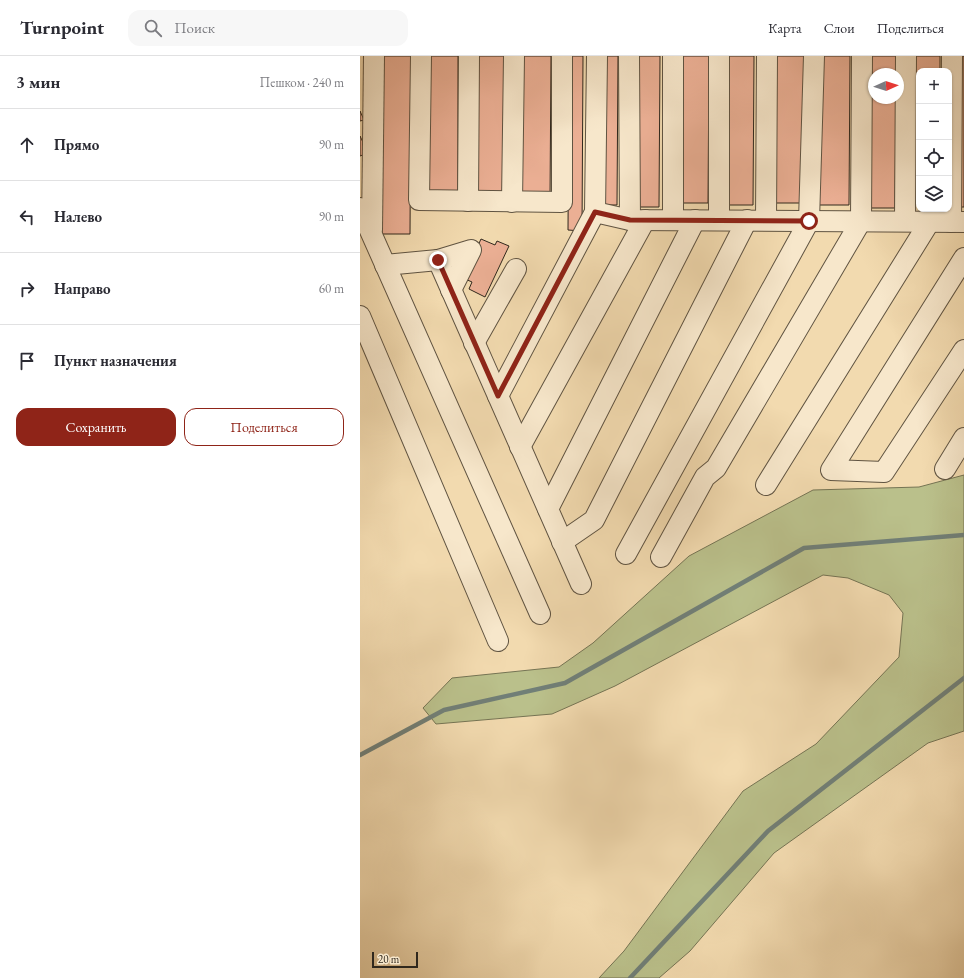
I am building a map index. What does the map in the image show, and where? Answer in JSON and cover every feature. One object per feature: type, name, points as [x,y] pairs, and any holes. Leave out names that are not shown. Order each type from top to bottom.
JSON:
[{"type":"lane","points":[[370,246],[374,56]]},
{"type":"lane","points":[[421,56],[419,200],[512,202],[562,202],[562,56]]},
{"type":"lane","points":[[468,201],[469,56]]},
{"type":"lane","points":[[512,202],[514,56]]},
{"type":"lane","points":[[498,396],[595,212],[597,56]]},
{"type":"lane","points":[[520,447],[638,220],[629,56]]},
{"type":"lane","points":[[673,56],[673,220]]},
{"type":"lane","points":[[719,56],[719,220]]},
{"type":"lane","points":[[562,542],[594,520],[756,220],[768,56]]},
{"type":"lane","points":[[626,554],[809,221],[814,56]]},
{"type":"lane","points":[[661,556],[705,478],[716,468],[861,221],[862,56]]},
{"type":"lane","points":[[904,221],[906,56]]},
{"type":"lane","points":[[595,212],[638,220],[957,222],[952,56]]},
{"type":"lane","points":[[360,208],[370,246],[385,266],[540,614]]},
{"type":"lane","points":[[548,509],[695,220]]},
{"type":"lane","points":[[766,485],[930,221]]},
{"type":"lane","points":[[385,266],[438,260],[471,250],[451,290]]},
{"type":"lane","points":[[964,258],[831,470],[884,472],[964,350]]},
{"type":"lane","points":[[438,260],[581,584]]},
{"type":"lane","points":[[474,343],[516,269]]},
{"type":"lane","points":[[360,316],[498,641]]},
{"type":"lane","points":[[945,469],[964,438]]},
{"type":"green space","points":[[964,475],[964,731],[928,743],[774,853],[690,951],[659,978],[599,978],[624,951],[743,791],[816,744],[899,657],[903,613],[889,595],[848,578],[823,575],[615,686],[552,714],[436,724],[423,708],[452,678],[559,667],[593,643],[689,556],[813,490],[919,487]]},
{"type":"building","points":[[382,56],[411,56],[410,234],[381,234]]},
{"type":"building","points":[[428,56],[458,56],[458,197],[427,197]]},
{"type":"building","points":[[476,56],[506,56],[505,196],[475,196]]},
{"type":"building","points":[[522,56],[551,56],[550,200],[521,200]]},
{"type":"building","points":[[569,56],[583,56],[582,231],[568,230]]},
{"type":"building","points":[[605,56],[618,56],[617,205],[604,205]]},
{"type":"building","points":[[636,56],[660,56],[659,207],[635,207]]},
{"type":"building","points":[[681,56],[709,56],[708,203],[680,203]]},
{"type":"building","points":[[728,56],[754,56],[753,205],[727,205]]},
{"type":"building","points":[[775,56],[804,56],[803,203],[775,203]]},
{"type":"building","points":[[820,56],[850,56],[849,205],[819,205]]},
{"type":"building","points":[[867,56],[896,56],[896,68],[868,68],[868,104],[896,104],[895,208],[866,208]]},
{"type":"building","points":[[912,56],[940,56],[940,68],[916,68],[916,204],[912,204]]},
{"type":"building","points":[[959,56],[964,56],[964,207],[958,207]]},
{"type":"building","points":[[360,111],[364,120],[360,121]]},
{"type":"building","points":[[360,136],[368,153],[360,156]]},
{"type":"building","points":[[481,239],[495,245],[497,241],[509,246],[485,297],[469,289],[472,282],[463,278]]},
{"type":"waterway","points":[[360,755],[444,710],[565,683],[804,548],[964,535]]},
{"type":"waterway","points":[[630,978],[768,831],[964,678]]},
{"type":"route","points":[[438,260],[498,396],[595,212],[630,220],[809,221]]}]
